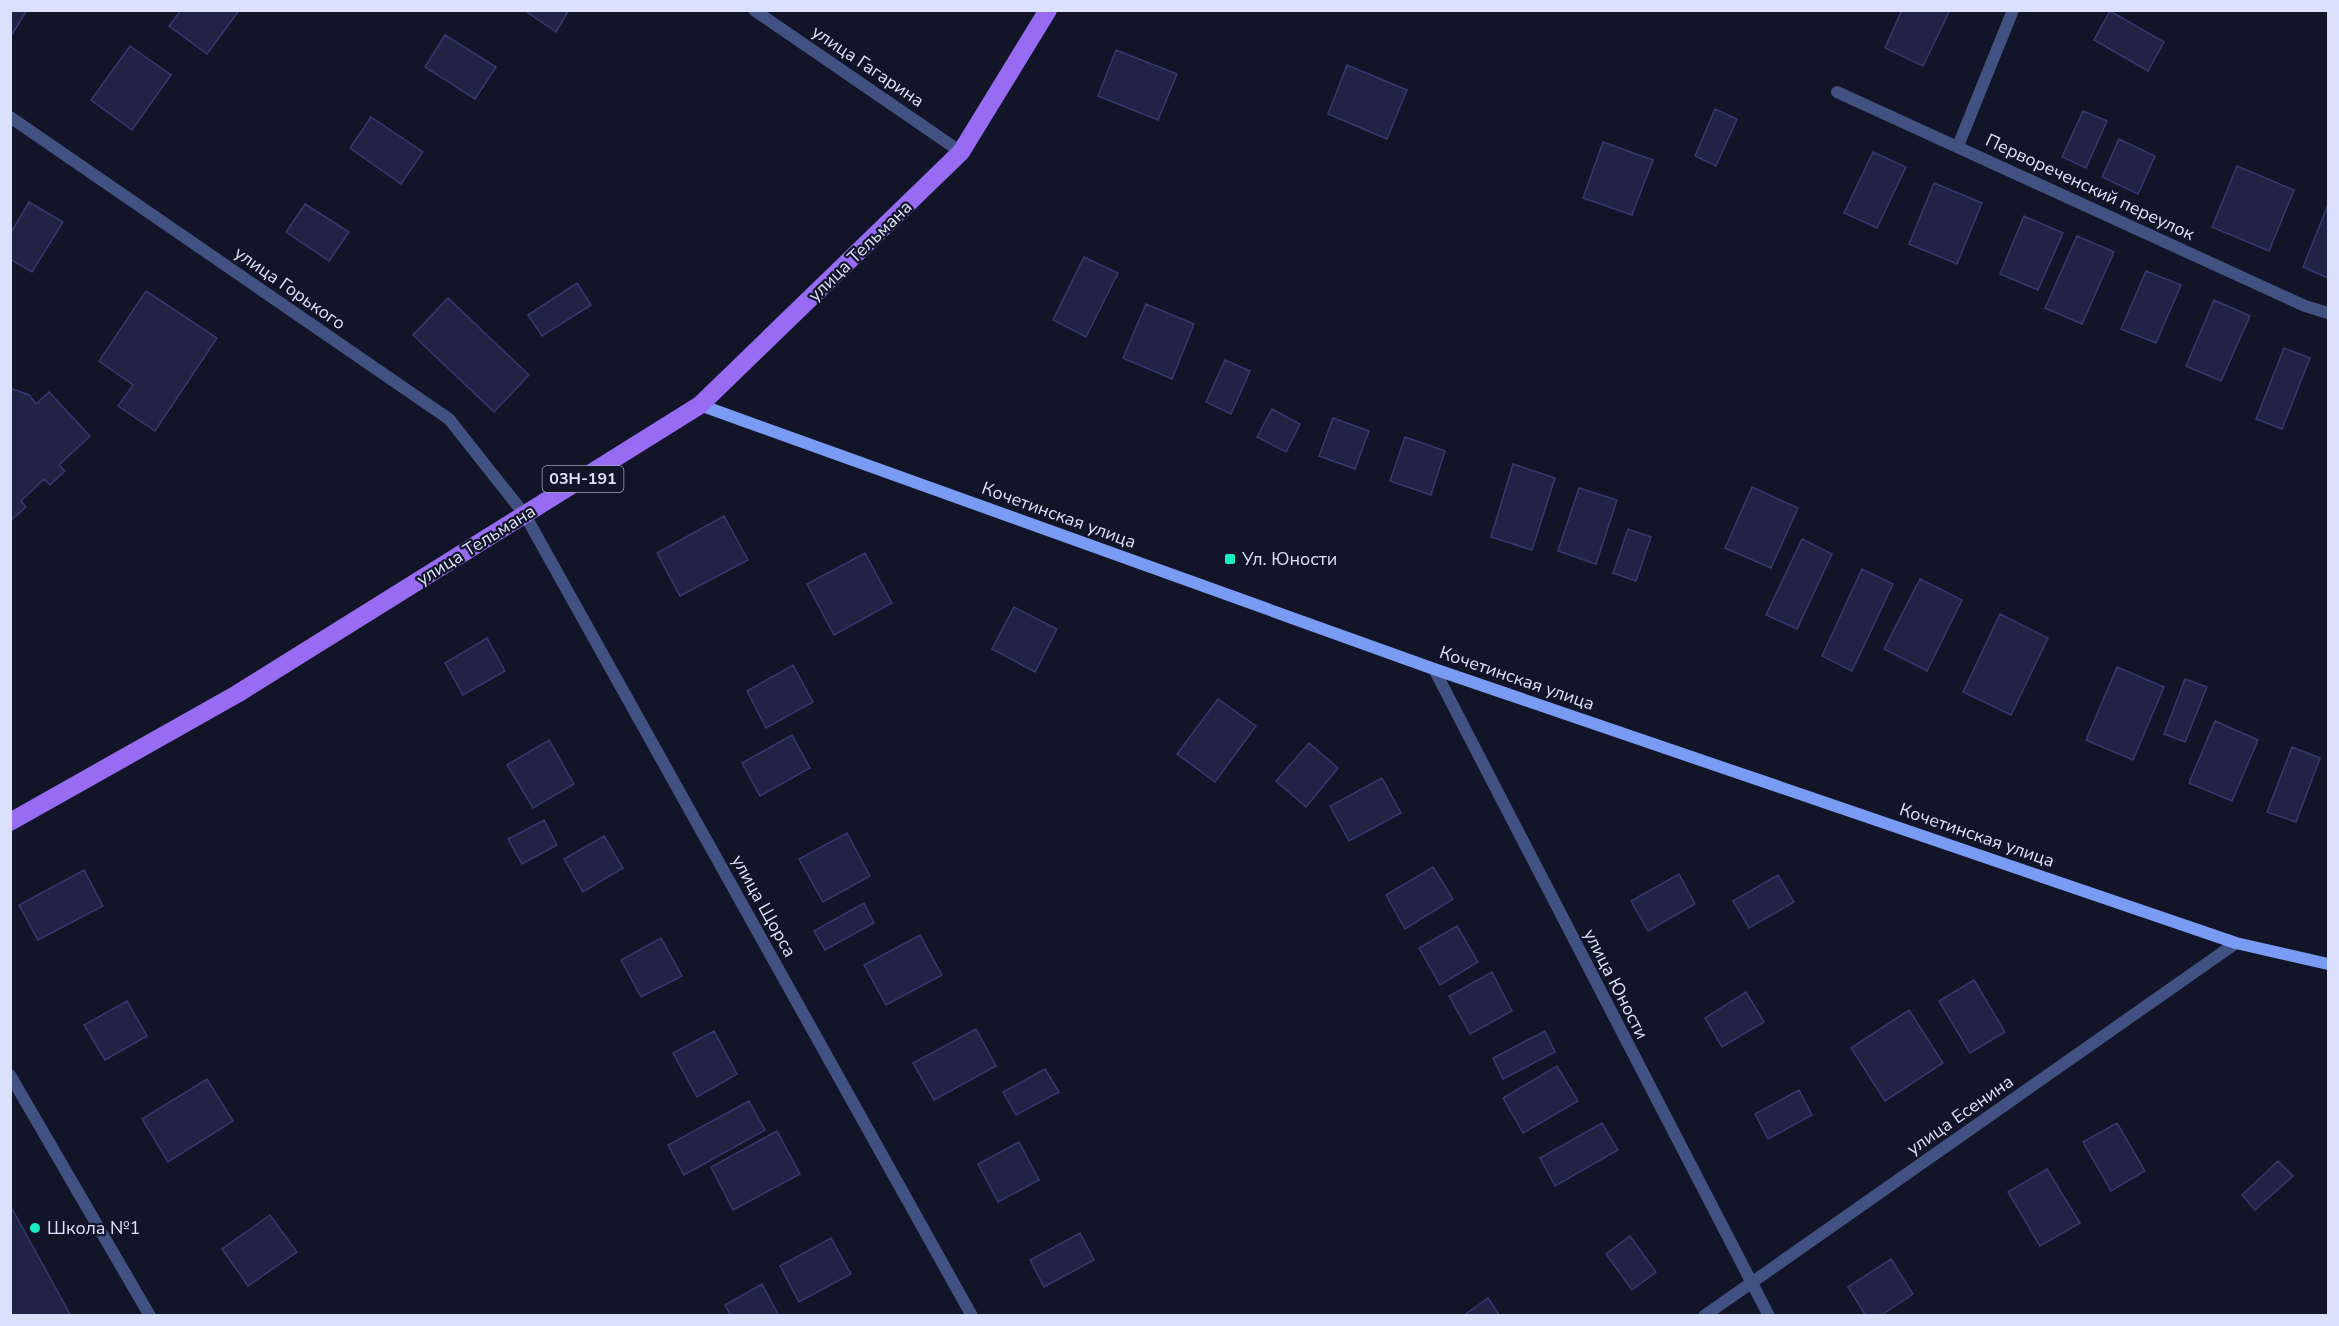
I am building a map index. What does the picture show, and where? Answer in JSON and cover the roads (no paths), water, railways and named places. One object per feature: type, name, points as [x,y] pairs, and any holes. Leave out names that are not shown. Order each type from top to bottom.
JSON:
[{"type":"main road","name":"улица Тельмана","points":[[10,822],[237,694],[700,405],[962,152],[1048,10]]},
{"type":"main road","name":"Кочетинская улица","points":[[700,405],[1434,669],[2236,943],[2328,964]]},
{"type":"street","name":"улица Гагарина","points":[[754,10],[962,152]]},
{"type":"street","points":[[1958,146],[2013,10]]},
{"type":"street","name":"Первореченский переулок","points":[[1837,92],[2305,306],[2328,313]]},
{"type":"street","name":"улица Горького","points":[[10,117],[449,419],[525,515]]},
{"type":"street","name":"улица Щорса","points":[[525,515],[972,1316]]},
{"type":"street","name":"улица Юности","points":[[1434,669],[1750,1284],[1769,1316]]},
{"type":"street","name":"улица Есенина","points":[[1704,1316],[2236,943]]},
{"type":"street","points":[[10,1075],[150,1316]]},
{"type":"place","name":"Ул. Юности","points":[[1230,559]]},
{"type":"place","name":"Школа №1","points":[[35,1228]]}]
